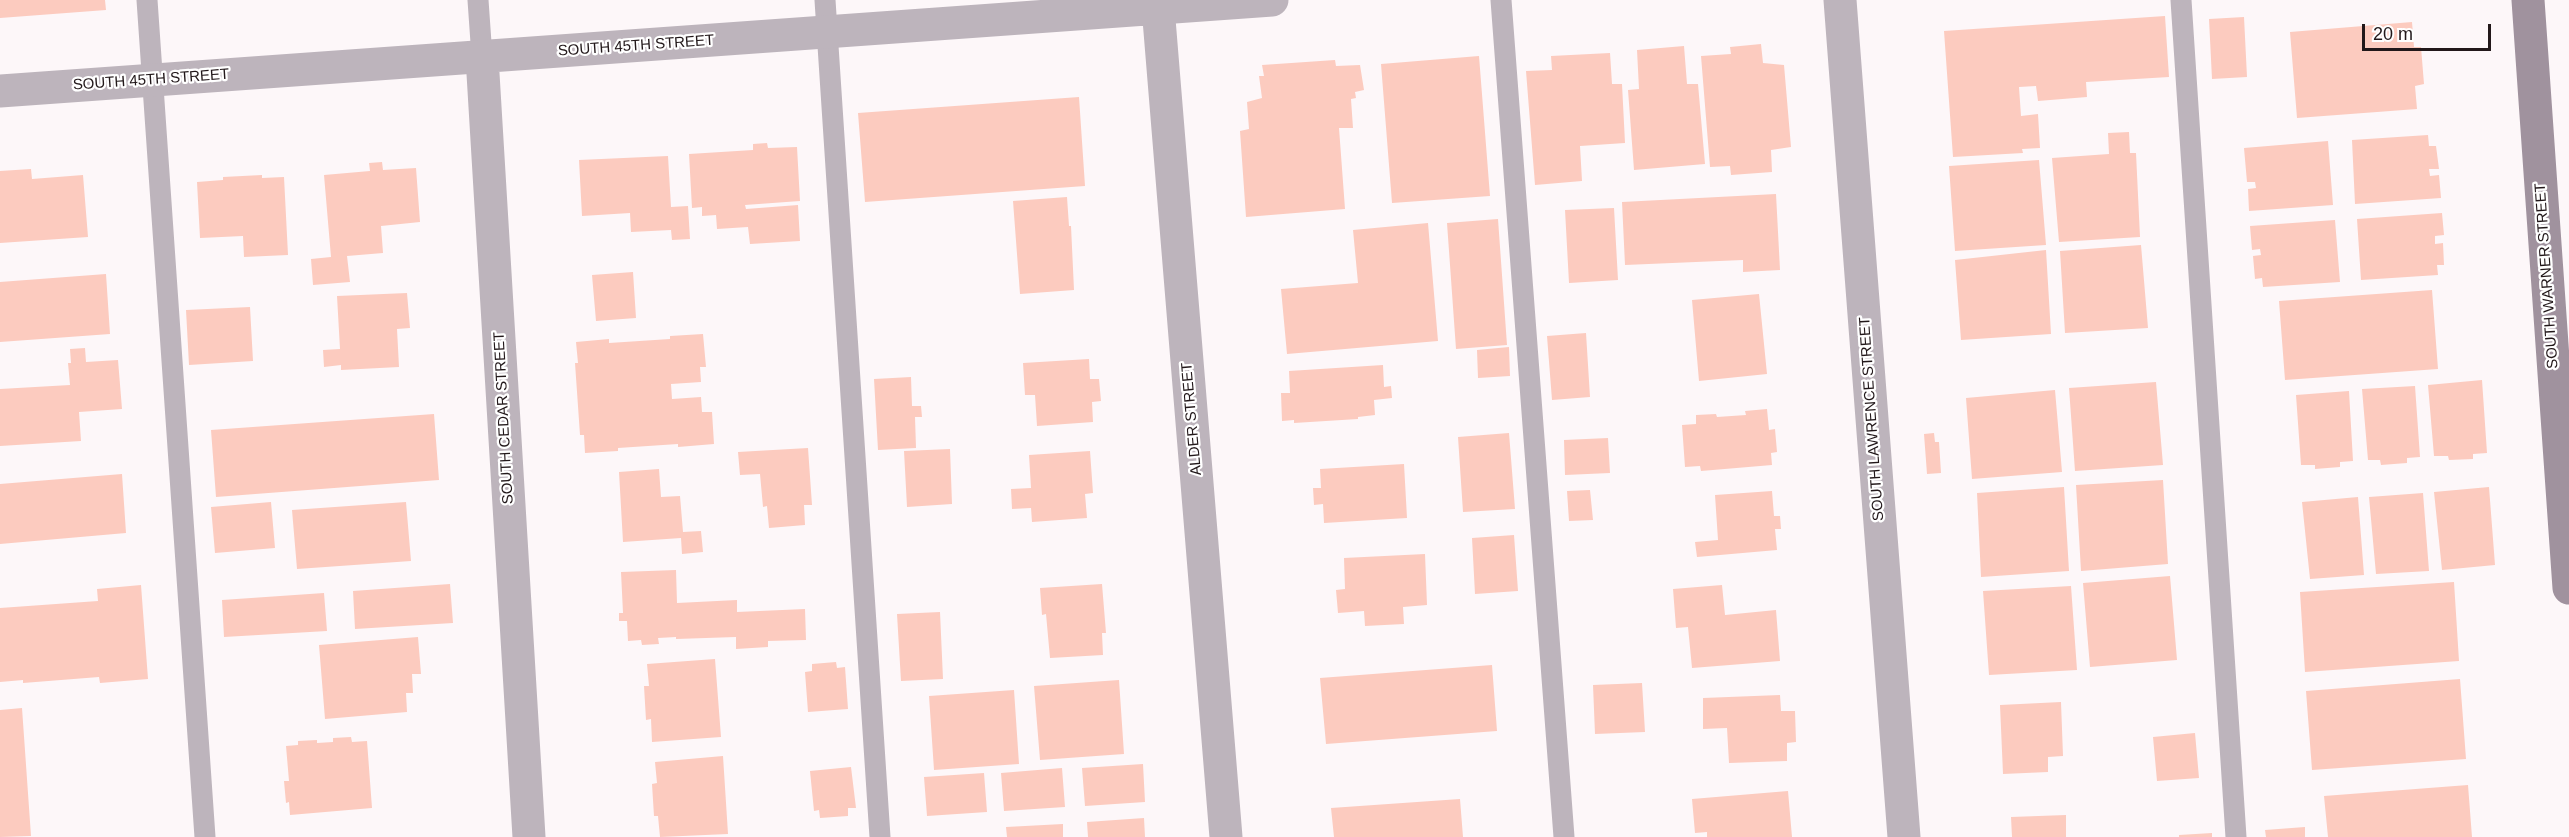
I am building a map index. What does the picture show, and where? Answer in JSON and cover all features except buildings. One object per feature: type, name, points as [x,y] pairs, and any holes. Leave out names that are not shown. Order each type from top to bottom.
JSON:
[{"type":"street","name":"SOUTH 45TH STREET","points":[[0,91],[828,33],[1158,4],[1272,0]]},
{"type":"street","name":"SOUTH LAWRENCE STREET","points":[[1840,0],[1904,837]]},
{"type":"street","name":"SOUTH WARNER STREET","points":[[2528,0],[2569,588]]},
{"type":"street","name":"ALDER STREET","points":[[1158,4],[1226,837]]},
{"type":"street","name":"SOUTH CEDAR STREET","points":[[482,57],[529,837]]},
{"type":"lane","points":[[147,0],[205,837]]},
{"type":"lane","name":"SOUTH CEDAR STREET","points":[[478,0],[482,57]]},
{"type":"lane","points":[[825,0],[880,837]]},
{"type":"lane","points":[[1501,0],[1564,837]]},
{"type":"lane","points":[[2181,0],[2236,837]]}]
